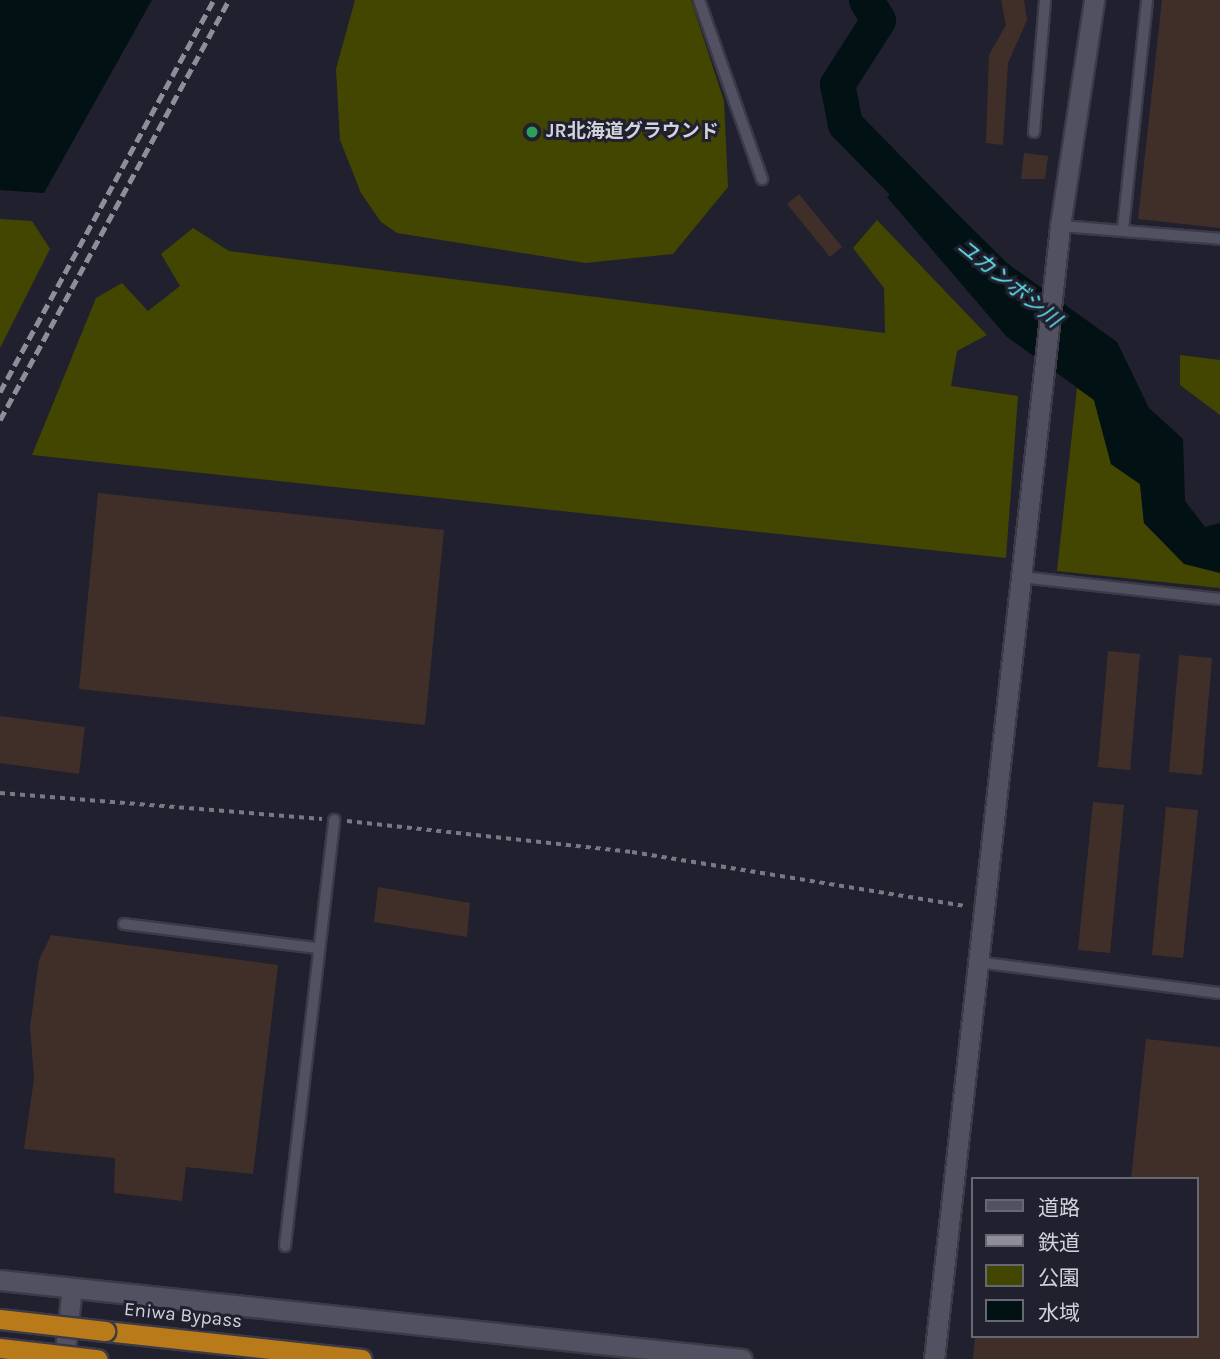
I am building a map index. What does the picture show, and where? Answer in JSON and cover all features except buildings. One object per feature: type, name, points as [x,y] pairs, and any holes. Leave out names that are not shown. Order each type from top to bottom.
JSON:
[{"type":"highway","name":"Eniwa Bypass","points":[[0,1319],[361,1359]]},
{"type":"highway","points":[[0,1348],[97,1359]]},
{"type":"street","points":[[934,1359],[981,909],[1060,226],[1094,0]]},
{"type":"street","points":[[0,1280],[742,1359]]},
{"type":"street","points":[[64,1359],[72,1288]]},
{"type":"lane","points":[[699,0],[762,179]]},
{"type":"lane","points":[[1034,132],[1045,0]]},
{"type":"lane","points":[[1123,229],[1147,0]]},
{"type":"lane","points":[[1060,226],[1123,229],[1220,239]]},
{"type":"lane","points":[[1021,577],[1220,599]]},
{"type":"lane","points":[[285,1246],[317,948],[334,820]]},
{"type":"lane","points":[[124,924],[317,948]]},
{"type":"lane","points":[[977,962],[1220,993]]},
{"type":"path","points":[[0,793],[334,820],[632,852],[981,909]]},
{"type":"green space","name":"JR北海道グラウンド","points":[[355,0],[691,0],[724,101],[728,187],[673,254],[585,263],[397,233],[381,222],[361,193],[340,140],[336,69]]},
{"type":"green space","points":[[0,219],[32,221],[50,249],[0,348]]},
{"type":"green space","points":[[877,220],[987,335],[957,351],[951,386],[1018,396],[1006,558],[32,455],[96,298],[122,283],[148,311],[180,286],[161,254],[193,228],[229,251],[885,333],[884,288],[853,248]]},
{"type":"green space","points":[[1180,355],[1220,360],[1220,415],[1180,385]]},
{"type":"green space","points":[[1077,388],[1094,400],[1111,464],[1140,484],[1144,523],[1184,563],[1220,573],[1220,588],[1057,571]]},
{"type":"water","points":[[0,0],[152,0],[44,193],[0,190]]},
{"type":"water","points":[[914,171],[1007,263],[1117,342],[1149,408],[1183,439],[1185,501],[1205,527],[1220,523],[1220,573],[1184,564],[1144,523],[1140,484],[1111,464],[1094,400],[1006,336],[887,197]]},
{"type":"waterway","name":"ユカンボシ川","points":[[866,0],[878,20],[837,84],[845,124],[935,216]]},
{"type":"railway","points":[[0,392],[214,0]]},
{"type":"railway","points":[[0,420],[229,0]]},
{"type":"place","name":"JR北海道グラウンド","points":[[532,132]]}]
